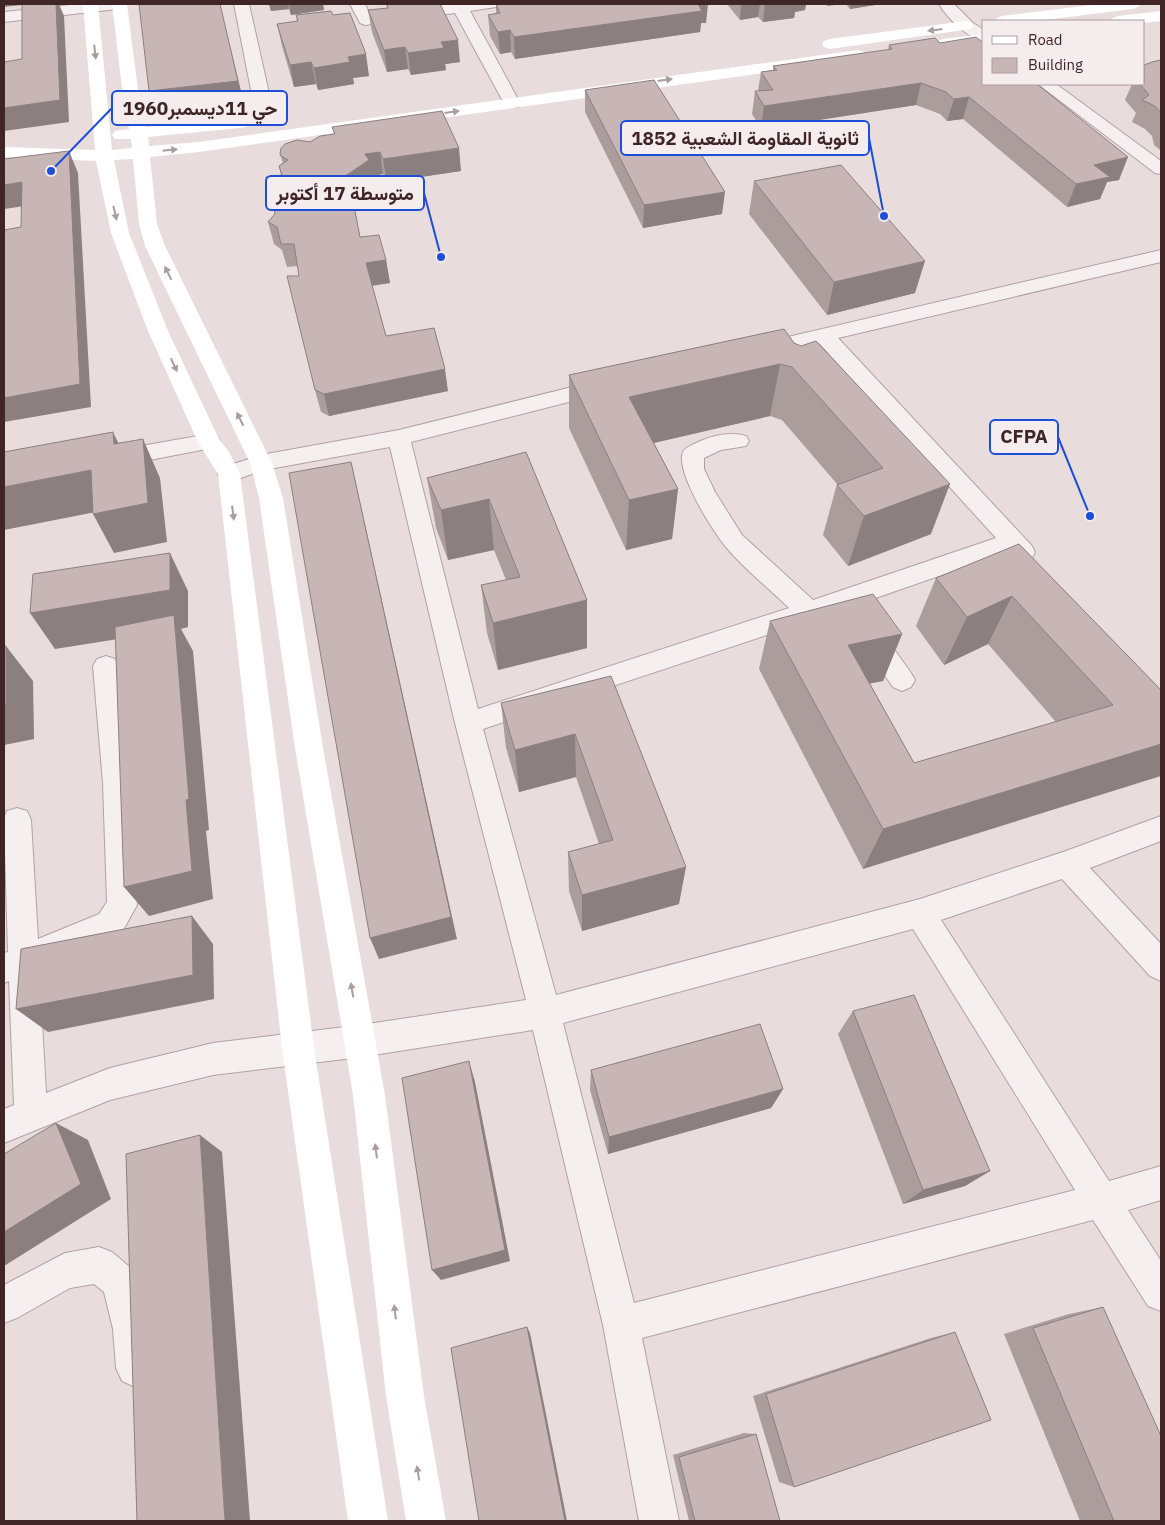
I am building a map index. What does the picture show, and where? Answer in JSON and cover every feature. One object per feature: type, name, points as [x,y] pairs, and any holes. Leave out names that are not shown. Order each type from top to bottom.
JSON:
[{"type":"street","points":[[4,17],[90,5],[118,4],[133,113],[140,134],[140,154],[148,224],[154,246],[261,463],[270,498],[303,709],[361,1041],[405,1396],[426,1521]]},
{"type":"street","points":[[241,4],[266,120]]},
{"type":"street","points":[[358,4],[364,20],[460,6],[491,4]]},
{"type":"street","points":[[946,4],[976,25]]},
{"type":"street","points":[[1010,20],[1133,4]]},
{"type":"street","points":[[90,5],[104,146],[120,233],[158,331],[209,442],[221,458],[229,474],[298,1048],[368,1521]]},
{"type":"street","points":[[460,6],[508,96]]},
{"type":"street","points":[[1127,20],[1161,16]]},
{"type":"street","points":[[561,80],[976,25]]},
{"type":"street","points":[[104,146],[140,154],[508,96],[688,77],[982,38]]},
{"type":"street","points":[[486,90],[508,96],[524,85]]},
{"type":"street","points":[[1047,85],[1161,169]]},
{"type":"street","points":[[4,152],[26,153],[104,146],[140,134],[286,118]]},
{"type":"street","points":[[736,356],[1161,256]]},
{"type":"street","points":[[823,335],[1038,569]]},
{"type":"street","points":[[229,474],[261,463],[399,438],[620,382]]},
{"type":"street","points":[[399,438],[468,723],[545,1013],[621,1325],[660,1521]]},
{"type":"street","points":[[738,441],[723,440],[710,444],[693,454],[692,469],[704,494],[734,540],[809,611]]},
{"type":"street","points":[[92,463],[209,442]]},
{"type":"street","points":[[468,723],[809,611],[1013,540]]},
{"type":"street","points":[[844,598],[902,680]]},
{"type":"street","points":[[14,964],[110,924],[122,905],[117,783],[106,666]]},
{"type":"street","points":[[16,820],[14,964],[18,1120],[110,1084],[213,1059],[361,1041],[545,1013],[920,913],[1067,864],[1161,828]]},
{"type":"street","points":[[1067,864],[1161,966]]},
{"type":"street","points":[[920,913],[1161,1293]]},
{"type":"street","points":[[621,1325],[1101,1201],[1161,1183]]},
{"type":"street","points":[[4,1305],[65,1271],[99,1265],[120,1282],[131,1329],[138,1398]]},
{"type":"building","points":[[22,4],[56,4],[60,100],[4,108],[4,62],[22,59]]},
{"type":"building","points":[[139,4],[220,4],[238,81],[149,91]]},
{"type":"building","points":[[387,4],[440,4],[458,40],[441,42],[444,48],[408,53],[405,47],[384,50],[368,10],[388,8]]},
{"type":"building","points":[[496,4],[698,4],[702,11],[514,37],[510,30],[498,32],[488,15],[500,13]]},
{"type":"building","points":[[331,11],[333,15],[350,13],[366,54],[348,57],[350,62],[314,68],[311,62],[290,65],[277,24],[298,21],[296,15]]},
{"type":"building","points":[[976,37],[982,42],[982,85],[1038,85],[1128,157],[1094,165],[1110,177],[1076,184],[969,97],[954,99],[946,92],[921,83],[764,106],[755,91],[773,90],[761,72],[777,70],[773,66],[892,49],[889,45],[935,38],[940,43]]},
{"type":"building","points":[[1161,60],[1161,113],[1155,106],[1142,100],[1149,95],[1141,85],[1145,85],[1145,65]]},
{"type":"building","points":[[654,80],[725,192],[644,205],[585,90]]},
{"type":"building","points":[[442,111],[459,148],[383,159],[380,152],[365,154],[369,160],[344,177],[330,179],[333,187],[350,185],[360,237],[379,235],[386,260],[366,263],[386,336],[434,328],[445,369],[324,394],[315,390],[287,276],[299,276],[294,244],[281,244],[277,227],[268,222],[275,214],[266,177],[282,175],[279,166],[288,160],[280,154],[281,148],[285,144],[297,140],[310,142],[320,136],[335,134],[332,127]]},
{"type":"building","points":[[69,151],[80,384],[4,398],[4,230],[21,227],[22,182],[4,185],[4,159]]},
{"type":"building","points":[[841,165],[925,261],[834,282],[754,181]]},
{"type":"building","points":[[784,329],[794,343],[801,346],[816,341],[950,484],[864,516],[837,485],[883,468],[792,367],[780,364],[629,397],[678,489],[629,500],[569,375]]},
{"type":"building","points":[[113,432],[114,444],[143,439],[148,503],[93,514],[91,470],[4,487],[4,452]]},
{"type":"building","points":[[526,452],[587,600],[493,623],[481,585],[520,577],[489,499],[441,510],[427,478]]},
{"type":"building","points":[[351,462],[451,917],[370,938],[289,473]]},
{"type":"building","points":[[1019,544],[1161,690],[1161,744],[883,829],[770,621],[873,594],[902,634],[848,645],[914,763],[1113,705],[1012,596],[967,617],[936,578]]},
{"type":"building","points":[[170,553],[170,590],[30,613],[33,574]]},
{"type":"building","points":[[174,615],[189,799],[186,800],[192,871],[124,887],[115,627]]},
{"type":"building","points":[[4,646],[6,646],[6,704],[4,705]]},
{"type":"building","points":[[611,676],[686,867],[582,895],[568,852],[613,840],[575,734],[515,750],[501,703]]},
{"type":"building","points":[[192,916],[193,975],[16,1009],[21,949]]},
{"type":"building","points":[[914,995],[990,1171],[923,1190],[853,1011]]},
{"type":"building","points":[[760,1024],[783,1089],[609,1137],[591,1070]]},
{"type":"building","points":[[469,1061],[505,1250],[432,1270],[402,1078]]},
{"type":"building","points":[[56,1123],[81,1184],[4,1232],[4,1154]]},
{"type":"building","points":[[200,1135],[225,1521],[137,1521],[126,1154]]},
{"type":"building","points":[[1103,1307],[1161,1436],[1161,1521],[1114,1521],[1033,1328]]},
{"type":"building","points":[[527,1327],[565,1521],[479,1521],[451,1348]]},
{"type":"building","points":[[955,1332],[991,1420],[794,1487],[766,1394]]},
{"type":"building","points":[[756,1434],[780,1521],[695,1521],[679,1457]]},
{"type":"place","name":"حي 11ديسمبر1960","points":[[51,171]]},
{"type":"place","name":"ثانوية المقاومة الشعبية 1852","points":[[884,216]]},
{"type":"place","name":"متوسطة 17 أكتوبر","points":[[441,257]]},
{"type":"place","name":"CFPA","points":[[1090,516]]}]
